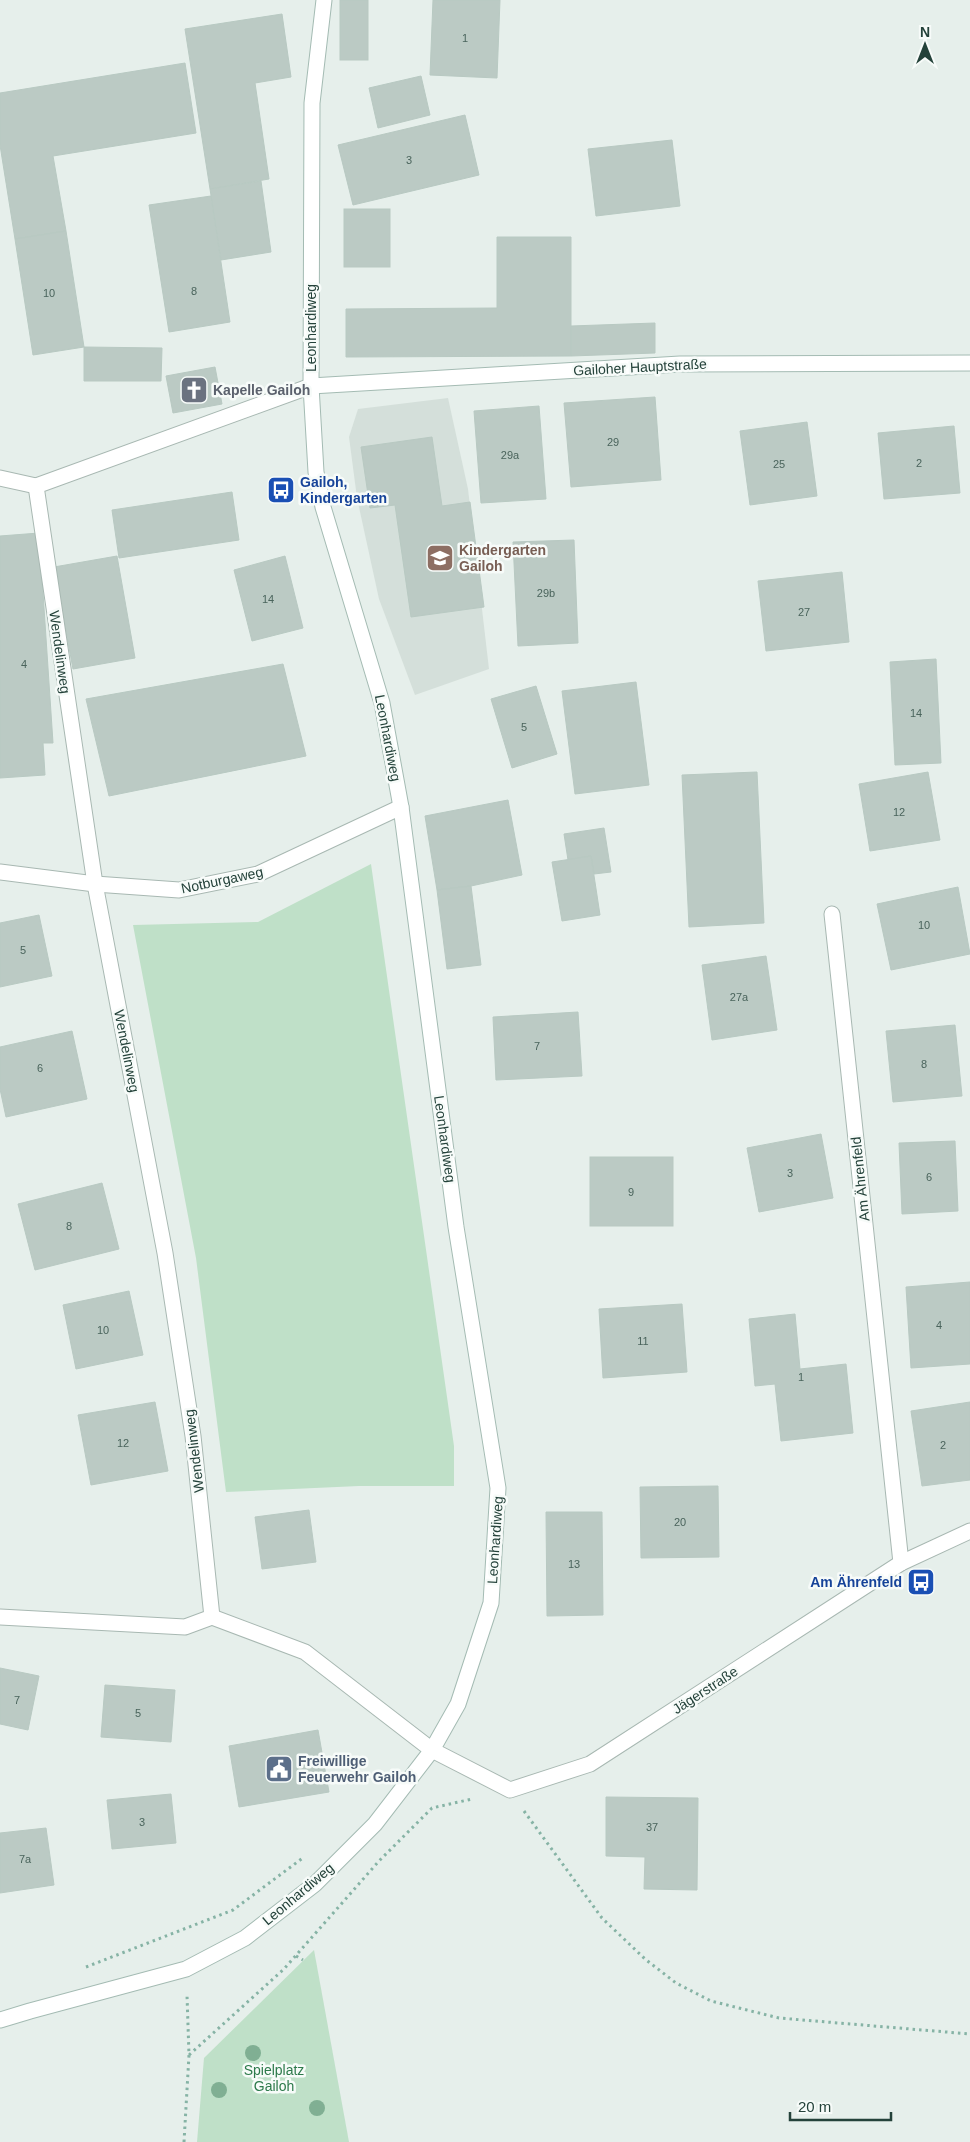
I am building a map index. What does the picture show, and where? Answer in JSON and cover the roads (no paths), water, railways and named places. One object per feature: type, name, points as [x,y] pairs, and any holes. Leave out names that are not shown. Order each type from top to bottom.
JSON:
[{"type":"street","name":"Leonhardiweg","points":[[0,2020],[30,2010],[186,1969],[245,1938],[315,1884],[375,1824],[432,1750],[458,1704],[491,1603],[498,1488],[456,1227],[401,807],[382,703],[323,507],[316,472],[311,386],[312,103],[324,0]]},
{"type":"street","name":"Gailoher Hauptstraße","points":[[311,386],[680,364],[970,364]]},
{"type":"street","points":[[0,478],[36,486],[311,386]]},
{"type":"street","name":"Wendelinweg","points":[[36,486],[95,884],[165,1253],[193,1436],[212,1617]]},
{"type":"street","name":"Notburgaweg","points":[[0,872],[95,884],[179,890],[258,874],[401,807]]},
{"type":"street","name":"Am Ährenfeld","points":[[832,914],[901,1563]]},
{"type":"street","name":"Jägerstraße","points":[[432,1750],[510,1790],[590,1764],[901,1563],[970,1531]]},
{"type":"street","points":[[0,1618],[185,1627],[212,1617],[305,1652],[432,1750]]},
{"type":"place","name":"Kapelle Gailoh","points":[[194,390]]},
{"type":"place","name":"Gailoh, Kindergarten","points":[[281,490]]},
{"type":"place","name":"Kindergarten Gailoh","points":[[440,558]]},
{"type":"place","name":"Am Ährenfeld","points":[[921,1582]]},
{"type":"place","name":"Freiwillige Feuerwehr Gailoh","points":[[279,1769]]},
{"type":"park label","name":"Spielplatz Gailoh","points":[[274,2078]]}]
